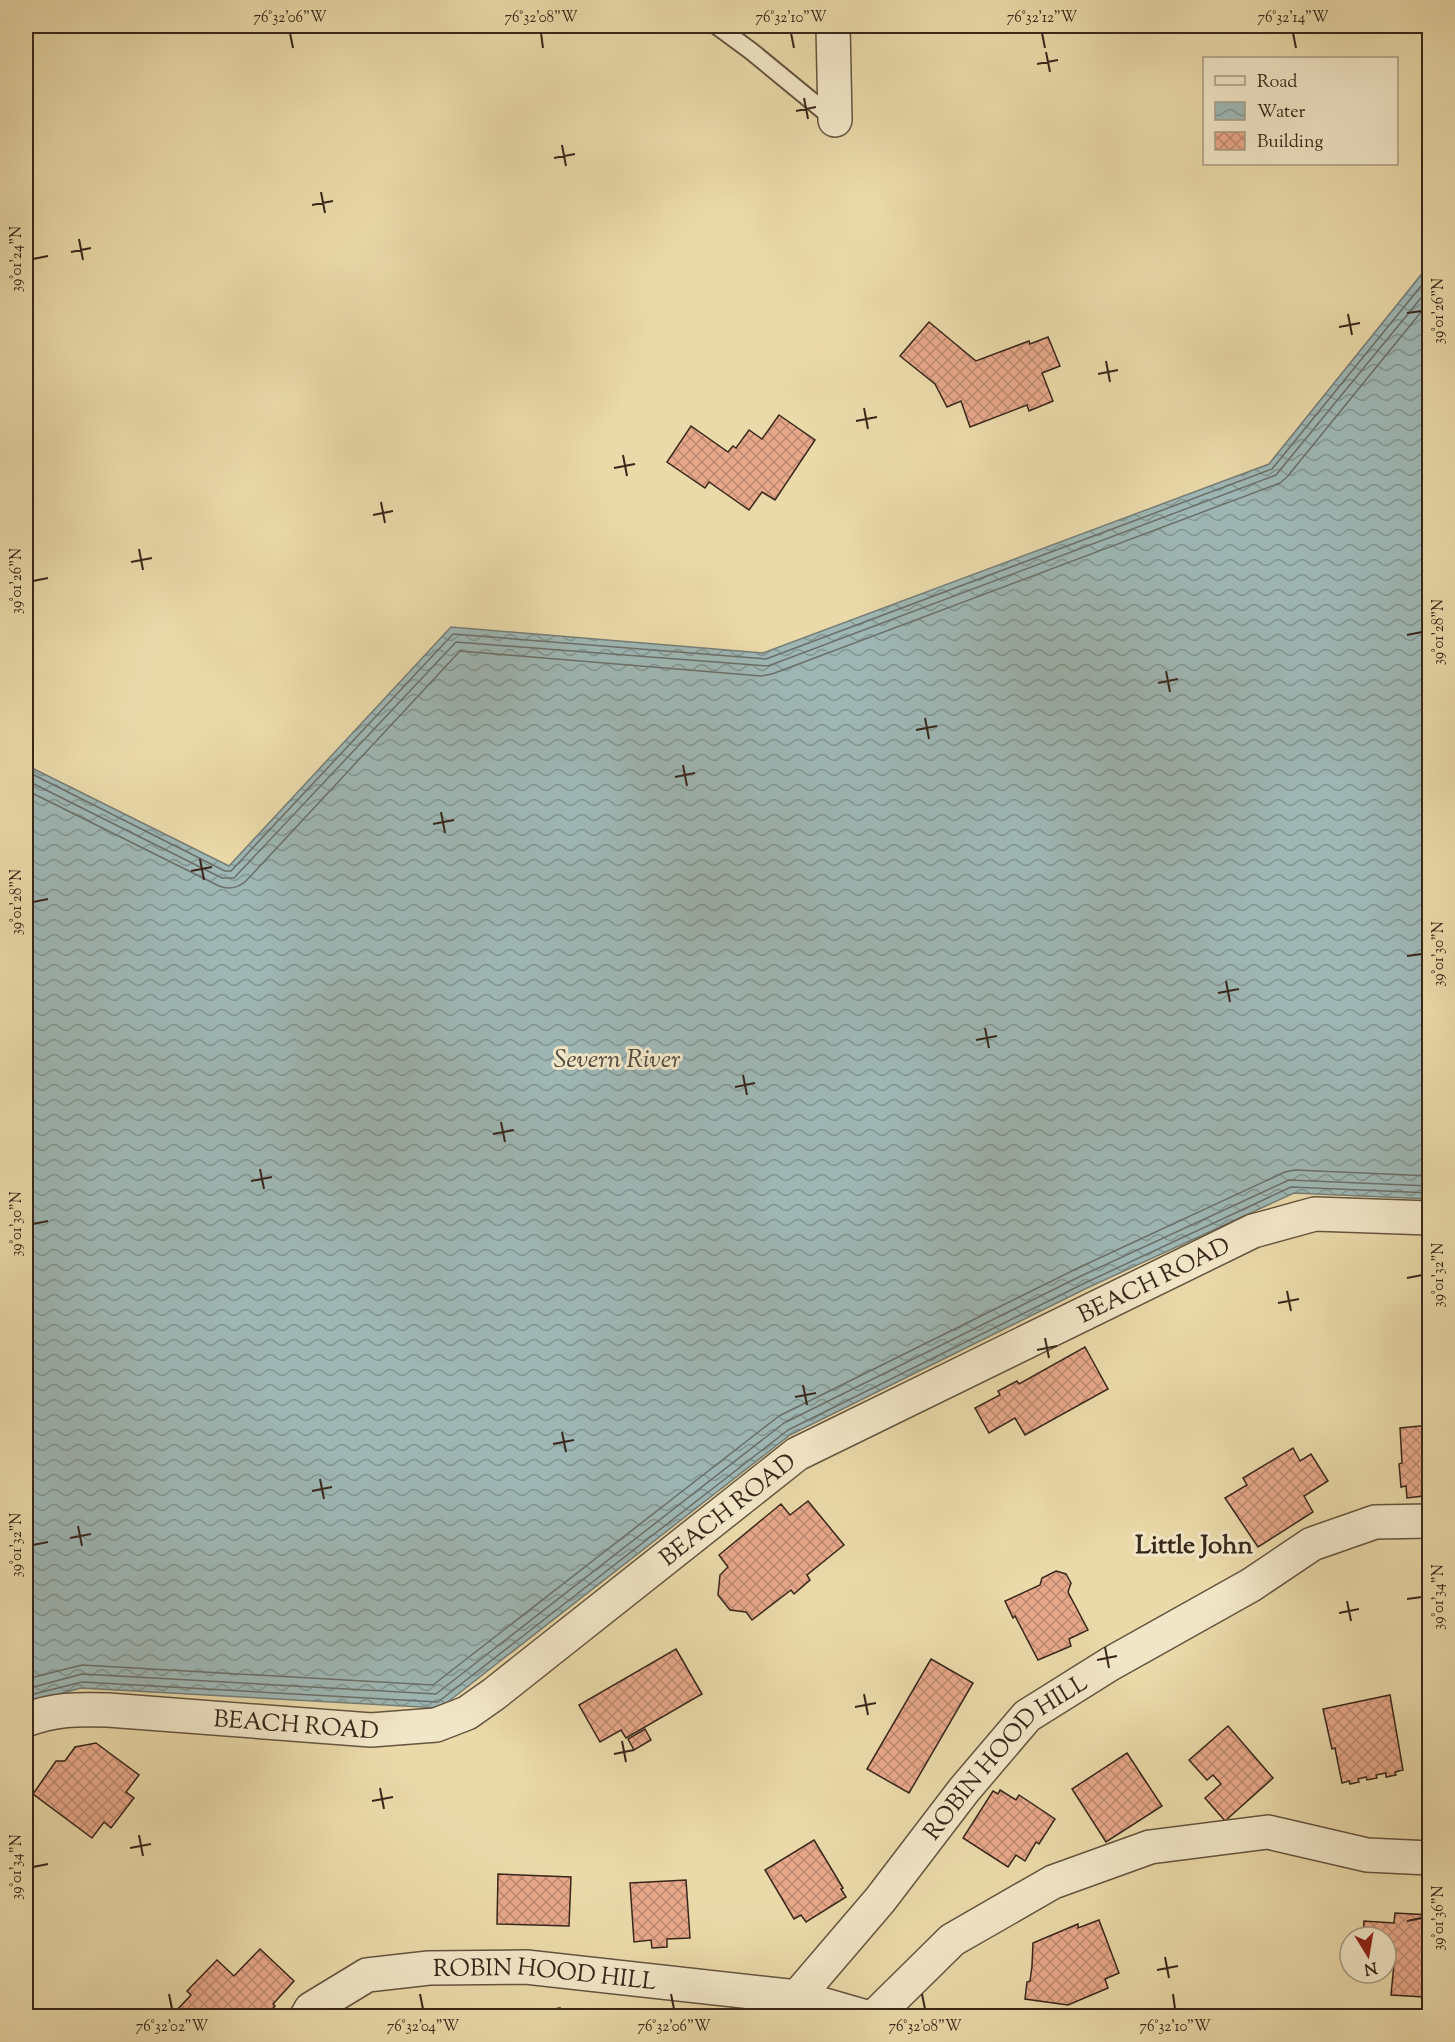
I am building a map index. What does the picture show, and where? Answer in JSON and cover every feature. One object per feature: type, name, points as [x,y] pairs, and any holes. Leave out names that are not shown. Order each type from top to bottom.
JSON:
[{"type":"street","points":[[833,26],[835,120]]},
{"type":"street","name":"BEACH ROAD","points":[[26,1720],[69,1709],[371,1730],[436,1725],[467,1713],[494,1694],[797,1454],[1253,1231],[1315,1214],[1430,1218]]},
{"type":"street","name":"ROBIN HOOD HILL","points":[[797,1997],[880,1900],[964,1790],[1027,1716],[1110,1664],[1251,1585],[1312,1544],[1375,1522],[1430,1521]]},
{"type":"street","points":[[875,2016],[952,1940],[1053,1882],[1150,1847],[1268,1832],[1367,1855],[1430,1858]]},
{"type":"street","name":"ROBIN HOOD HILL","points":[[307,2016],[311,2009],[367,1975],[429,1968],[526,1967],[797,1997],[863,2016]]},
{"type":"lane","points":[[717,26],[752,51],[835,120]]},
{"type":"water","name":"Severn River","points":[[1429,265],[1429,1199],[1294,1193],[1087,1288],[790,1435],[440,1708],[81,1688],[26,1703],[26,765],[229,866],[451,627],[763,653],[1269,464]]},
{"type":"building","points":[[929,322],[976,361],[1029,341],[1030,344],[1048,337],[1060,366],[1042,373],[1053,401],[1029,411],[1027,405],[970,427],[961,401],[947,407],[935,384],[900,356]]},
{"type":"building","points":[[779,415],[815,440],[775,500],[762,492],[749,510],[709,482],[705,488],[667,462],[691,426],[728,452],[733,446],[736,448],[749,430],[762,439]]},
{"type":"building","points":[[1085,1347],[1108,1389],[1025,1435],[1015,1418],[989,1433],[975,1408],[1000,1395],[998,1391],[1017,1381],[1019,1384]]},
{"type":"building","points":[[1430,1425],[1430,1484],[1422,1484],[1423,1496],[1407,1498],[1406,1486],[1401,1487],[1400,1428]]},
{"type":"building","points":[[1293,1448],[1300,1461],[1311,1454],[1328,1481],[1304,1496],[1313,1512],[1258,1547],[1225,1498],[1247,1485],[1243,1478]]},
{"type":"building","points":[[808,1501],[844,1545],[807,1575],[810,1580],[794,1594],[791,1590],[752,1620],[746,1612],[730,1610],[718,1595],[720,1575],[728,1567],[719,1555],[781,1504],[790,1515]]},
{"type":"building","points":[[1056,1571],[1066,1574],[1071,1583],[1068,1592],[1088,1630],[1069,1639],[1071,1646],[1038,1660],[1005,1601],[1040,1585],[1042,1578]]},
{"type":"building","points":[[676,1649],[702,1694],[626,1738],[621,1730],[600,1742],[579,1705]]},
{"type":"building","points":[[931,1659],[973,1683],[909,1793],[867,1769]]},
{"type":"building","points":[[1390,1695],[1403,1770],[1395,1772],[1396,1775],[1386,1777],[1386,1773],[1376,1775],[1377,1778],[1367,1780],[1366,1777],[1358,1779],[1359,1782],[1342,1783],[1335,1748],[1332,1749],[1323,1709]]},
{"type":"building","points":[[1228,1726],[1273,1778],[1225,1821],[1205,1798],[1221,1784],[1213,1775],[1207,1780],[1189,1760]]},
{"type":"building","points":[[645,1729],[651,1740],[634,1750],[628,1739]]},
{"type":"building","points":[[96,1743],[139,1775],[126,1792],[134,1798],[111,1828],[104,1822],[92,1838],[33,1794],[56,1761],[65,1761],[75,1747]]},
{"type":"building","points":[[1127,1753],[1162,1806],[1106,1842],[1072,1789]]},
{"type":"building","points":[[1000,1790],[1016,1800],[1019,1795],[1055,1819],[1039,1844],[1036,1842],[1025,1861],[1016,1855],[1008,1867],[963,1838],[993,1791],[998,1794]]},
{"type":"building","points":[[814,1840],[846,1897],[806,1922],[801,1915],[794,1919],[765,1870]]},
{"type":"building","points":[[498,1874],[571,1877],[569,1926],[497,1924]]},
{"type":"building","points":[[686,1880],[690,1938],[667,1939],[667,1947],[652,1948],[651,1940],[634,1942],[630,1883]]},
{"type":"building","points":[[1395,1913],[1430,1915],[1430,1971],[1427,1971],[1424,1997],[1391,1995],[1392,1985],[1398,1985],[1398,1925],[1364,1925],[1364,1921],[1394,1923]]},
{"type":"building","points":[[1099,1920],[1119,1973],[1105,1979],[1108,1988],[1068,2005],[1025,1999],[1027,1982],[1030,1981],[1033,1943],[1078,1924],[1078,1928]]},
{"type":"building","points":[[260,1949],[294,1981],[273,2004],[275,2006],[266,2016],[185,2016],[177,2010],[191,1995],[187,1991],[217,1960],[234,1976]]},
{"type":"building","points":[[560,2008],[561,2016],[519,2016]]},
{"type":"building","points":[[776,2010],[779,2016],[759,2016]]},
{"type":"district","name":"Little John","points":[[1194,1544]]}]
